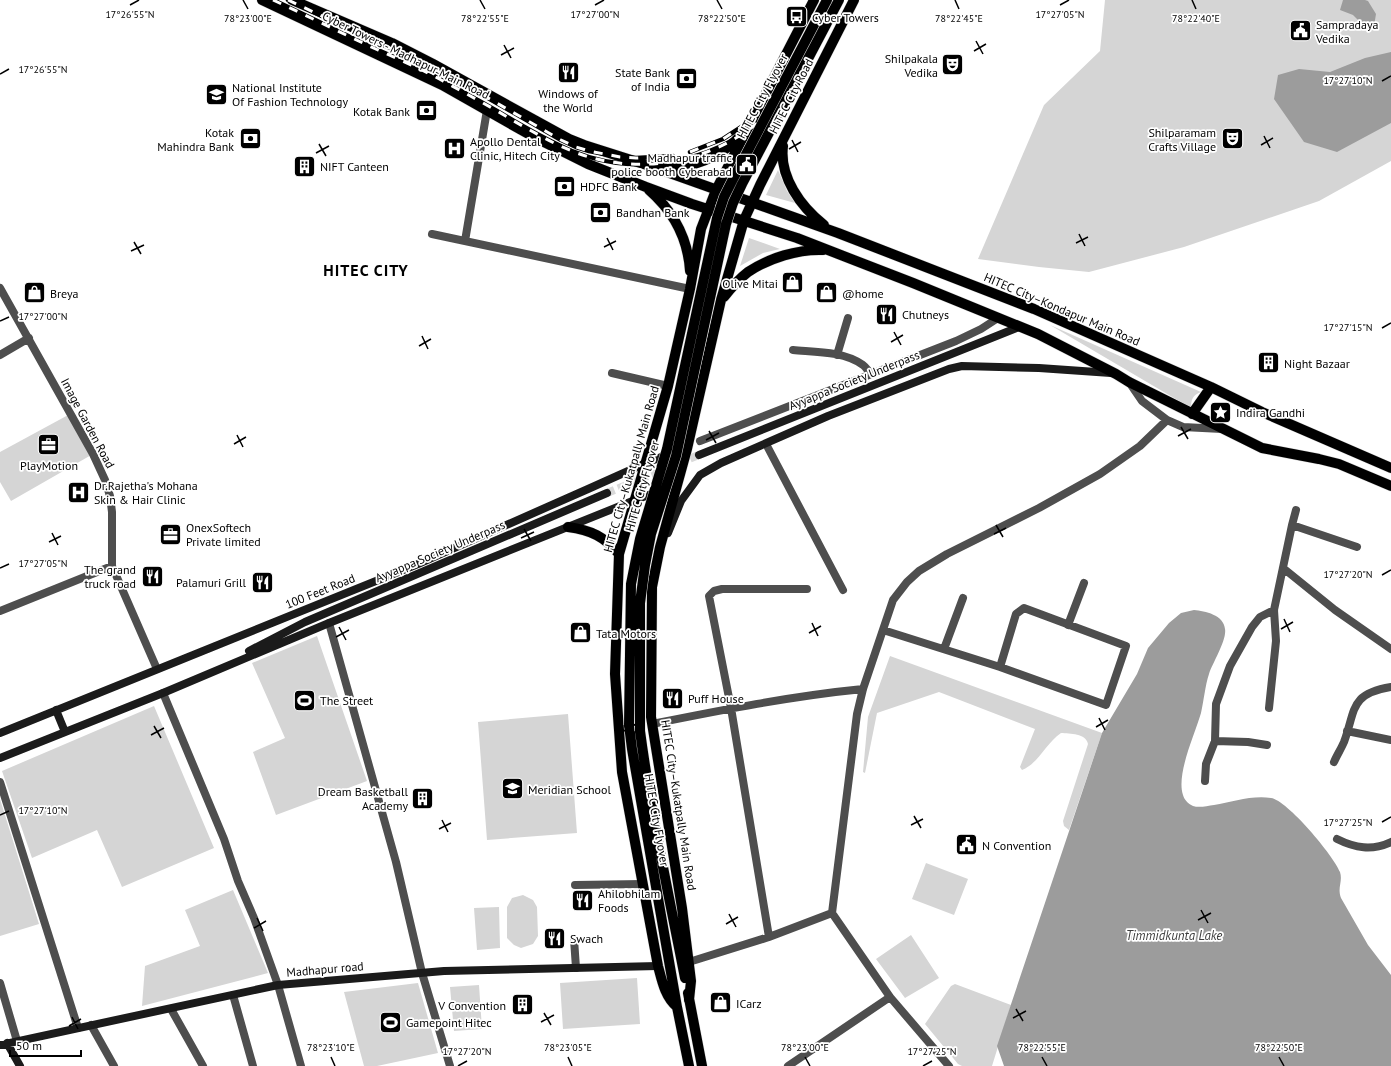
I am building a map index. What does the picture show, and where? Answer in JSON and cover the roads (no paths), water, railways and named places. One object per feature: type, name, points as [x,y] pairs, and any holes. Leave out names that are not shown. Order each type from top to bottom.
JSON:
[{"type":"main road","name":"Cyber Towers - Madhapur Main Road","points":[[262,0],[442,85],[532,136],[573,157],[646,187],[797,238],[998,318]]},
{"type":"main road","name":"Cyber Towers - Madhapur Main Road","points":[[292,0],[392,43],[569,139],[650,166]]},
{"type":"main road","name":"HITEC City Road","points":[[708,209],[716,190],[814,0]]},
{"type":"main road","name":"HITEC City Flyover","points":[[676,1006],[629,725],[632,584],[640,539],[667,449],[712,239],[724,197],[827,0]]},
{"type":"main road","name":"HITEC City Flyover","points":[[689,1000],[658,839],[640,731],[640,603],[645,565],[651,534],[676,456],[726,224],[742,184],[839,0]]},
{"type":"main road","name":"HITEC City Road","points":[[721,300],[744,220],[854,0]]},
{"type":"main road","points":[[763,101],[770,111],[777,115],[796,114]]},
{"type":"main road","points":[[650,166],[677,167],[691,165],[706,160],[723,151],[738,138],[749,125]]},
{"type":"main road","points":[[783,141],[782,161],[790,183],[797,196],[816,218],[827,227],[838,233]]},
{"type":"main road","name":"HITEC City–Kondapur Main Road","points":[[650,166],[838,233],[1034,309],[1211,387],[1262,412],[1391,468]]},
{"type":"main road","points":[[646,187],[662,203],[680,228],[690,263],[690,289]]},
{"type":"main road","name":"HITEC City–Kukatpally Main Road","points":[[689,1066],[676,1006],[671,1002],[667,994],[658,966],[622,772],[615,674],[619,554],[668,386],[690,289],[701,229],[708,209]]},
{"type":"main road","points":[[721,300],[735,283],[748,272],[776,258],[803,251],[831,251]]},
{"type":"main road","name":"HITEC City–Kukatpally Main Road","points":[[702,1066],[689,1000],[691,985],[682,908],[652,724],[652,587],[660,547],[687,449],[721,300]]},
{"type":"main road","points":[[998,318],[1038,334],[1129,382],[1262,448],[1339,464],[1391,486]]},
{"type":"main road","name":"Ayyappa Society Underpass","points":[[699,455],[1019,327]]},
{"type":"main road","name":"HITEC City–Kukatpally Main Road","points":[[660,547],[665,540],[681,501],[700,475],[828,416],[949,369],[962,366],[1040,368],[1116,374]]},
{"type":"main road","points":[[1192,414],[1211,387]]},
{"type":"main road","name":"100 Feet Road","points":[[0,733],[418,564],[646,463],[687,449]]},
{"type":"main road","points":[[0,758],[163,693],[329,623],[635,500],[678,485]]},
{"type":"main road","name":"Ayyappa Society Underpass","points":[[220,668],[272,638],[305,622],[606,493]]},
{"type":"main road","points":[[568,527],[580,528],[598,536],[609,543],[619,554]]},
{"type":"main road","points":[[56,710],[65,732]]},
{"type":"main road","name":"Madhapur road","points":[[4,1044],[278,985],[444,971],[658,966]]},
{"type":"main road","points":[[4,1044],[20,1066]]},
{"type":"street","points":[[465,241],[487,110]]},
{"type":"street","points":[[432,234],[690,289]]},
{"type":"street","name":"Image Garden Road","points":[[0,288],[93,454],[105,480],[110,496],[112,512],[112,566],[157,669]]},
{"type":"street","points":[[837,354],[848,318]]},
{"type":"street","points":[[700,441],[956,341],[981,329],[998,318]]},
{"type":"street","points":[[0,355],[29,338]]},
{"type":"street","points":[[793,350],[837,354],[864,365],[871,374]]},
{"type":"street","points":[[612,373],[668,386]]},
{"type":"street","points":[[1129,382],[1142,401],[1168,420],[1183,428],[1222,429]]},
{"type":"street","points":[[948,1066],[890,997],[832,913],[853,742],[863,689],[883,630],[894,600],[907,582],[919,570],[947,554],[1039,508],[1100,474],[1140,446],[1168,420]]},
{"type":"street","points":[[766,444],[843,590]]},
{"type":"street","points":[[1269,708],[1276,641],[1274,610],[1296,510]]},
{"type":"street","points":[[1292,525],[1357,547]]},
{"type":"street","points":[[0,611],[112,566]]},
{"type":"street","points":[[1283,568],[1335,610],[1391,650]]},
{"type":"street","points":[[1068,625],[1084,583]]},
{"type":"street","points":[[770,937],[731,708],[709,596],[714,591],[722,589],[807,589]]},
{"type":"street","points":[[944,649],[963,598]]},
{"type":"street","points":[[883,630],[1000,667],[1106,705],[1126,646],[1024,608],[1016,614],[1000,667]]},
{"type":"street","points":[[1205,781],[1206,764],[1215,741],[1216,704],[1230,666],[1252,626],[1260,617],[1274,610]]},
{"type":"street","points":[[329,623],[396,862],[422,973],[450,1066]]},
{"type":"street","points":[[1334,762],[1344,741],[1352,712],[1359,700],[1372,692],[1391,687]]},
{"type":"street","points":[[652,724],[810,694],[863,689]]},
{"type":"street","points":[[163,693],[224,839],[238,881],[254,918],[278,985],[301,1066]]},
{"type":"street","points":[[1347,731],[1391,740]]},
{"type":"street","points":[[1215,741],[1248,742],[1267,745]]},
{"type":"street","points":[[0,782],[78,1028]]},
{"type":"street","points":[[1337,839],[1359,848],[1371,848],[1391,842]]},
{"type":"street","points":[[575,885],[643,884]]},
{"type":"street","points":[[689,962],[770,937],[832,913]]},
{"type":"street","points":[[574,939],[576,968]]},
{"type":"street","points":[[0,983],[17,1041]]},
{"type":"street","points":[[233,995],[253,1066]]},
{"type":"street","points":[[788,1066],[890,997]]},
{"type":"street","points":[[171,1008],[203,1066]]},
{"type":"street","points":[[91,1025],[114,1066]]},
{"type":"water","points":[[1343,0],[1368,1],[1376,14],[1374,26],[1361,23],[1353,15],[1340,10]]},
{"type":"water","points":[[1391,52],[1391,123],[1337,152],[1304,142],[1274,99],[1278,75],[1299,69],[1330,72],[1365,58]]},
{"type":"water","name":"Timmidkunta Lake","points":[[1194,610],[1203,611],[1218,617],[1224,624],[1225,634],[1206,683],[1201,713],[1184,765],[1182,786],[1184,797],[1189,804],[1198,807],[1257,797],[1271,798],[1288,808],[1320,842],[1340,872],[1341,898],[1368,945],[1391,975],[1391,1066],[1004,1066],[997,1046],[1102,733],[1137,674],[1148,648],[1169,623],[1181,613]]},
{"type":"tunnel","points":[[679,463],[699,455]]},
{"type":"tunnel","points":[[607,493],[665,469]]},
{"type":"railway","points":[[273,0],[427,72],[535,133],[572,151],[600,160],[629,164],[657,163],[686,159],[713,149],[739,136],[762,119],[791,88],[820,38],[838,0]]},
{"type":"railway","points":[[288,0],[432,68],[576,147],[620,157],[636,158],[673,156]]},
{"type":"railway","points":[[821,21],[832,0]]},
{"type":"railway","points":[[690,152],[723,139],[752,120]]},
{"type":"place","name":"Cyber Towers","points":[[797,17]]},
{"type":"place","name":"Sampradaya Vedika","points":[[1300,31]]},
{"type":"place","name":"Shilpakala Vedika","points":[[953,65]]},
{"type":"place","name":"Windows of the World","points":[[568,72]]},
{"type":"place","name":"State Bank of India","points":[[686,79]]},
{"type":"place","name":"National Institute Of Fashion Technology","points":[[216,94]]},
{"type":"place","name":"Kotak Bank","points":[[426,111]]},
{"type":"place","name":"Kotak Mahindra Bank","points":[[250,139]]},
{"type":"place","name":"Shilparamam Crafts Village","points":[[1232,139]]},
{"type":"place","name":"Apollo Dental Clinic, Hitech City","points":[[454,148]]},
{"type":"place","name":"Madhapur traffic police booth Cyberabad","points":[[747,164]]},
{"type":"place","name":"NIFT Canteen","points":[[305,166]]},
{"type":"place","name":"HDFC Bank","points":[[564,186]]},
{"type":"place","name":"Bandhan Bank","points":[[601,212]]},
{"type":"place","name":"Olive Mitai","points":[[793,283]]},
{"type":"place","name":"Breya","points":[[35,293]]},
{"type":"place","name":"@home","points":[[826,293]]},
{"type":"place","name":"Chutneys","points":[[886,314]]},
{"type":"place","name":"Night Bazaar","points":[[1268,363]]},
{"type":"place","name":"Indira Gandhi","points":[[1221,412]]},
{"type":"place","name":"PlayMotion","points":[[49,444]]},
{"type":"place","name":"Dr.Rajetha's Mohana Skin & Hair Clinic","points":[[78,492]]},
{"type":"place","name":"OnexSoftech Private limited","points":[[171,534]]},
{"type":"place","name":"The grand truck road","points":[[152,576]]},
{"type":"place","name":"Palamuri Grill","points":[[262,582]]},
{"type":"place","name":"Tata Motors","points":[[580,633]]},
{"type":"place","name":"Puff House","points":[[673,698]]},
{"type":"place","name":"The Street","points":[[304,700]]},
{"type":"place","name":"Meridian School","points":[[513,789]]},
{"type":"place","name":"Dream Basketball Academy","points":[[423,798]]},
{"type":"place","name":"N Convention","points":[[967,845]]},
{"type":"place","name":"Ahilobhilam Foods","points":[[583,900]]},
{"type":"place","name":"Swach","points":[[554,938]]},
{"type":"place","name":"ICarz","points":[[721,1003]]},
{"type":"place","name":"V Convention","points":[[522,1005]]},
{"type":"place","name":"Gamepoint Hitec","points":[[391,1022]]},
{"type":"district","name":"HITEC CITY","points":[[366,270]]}]
